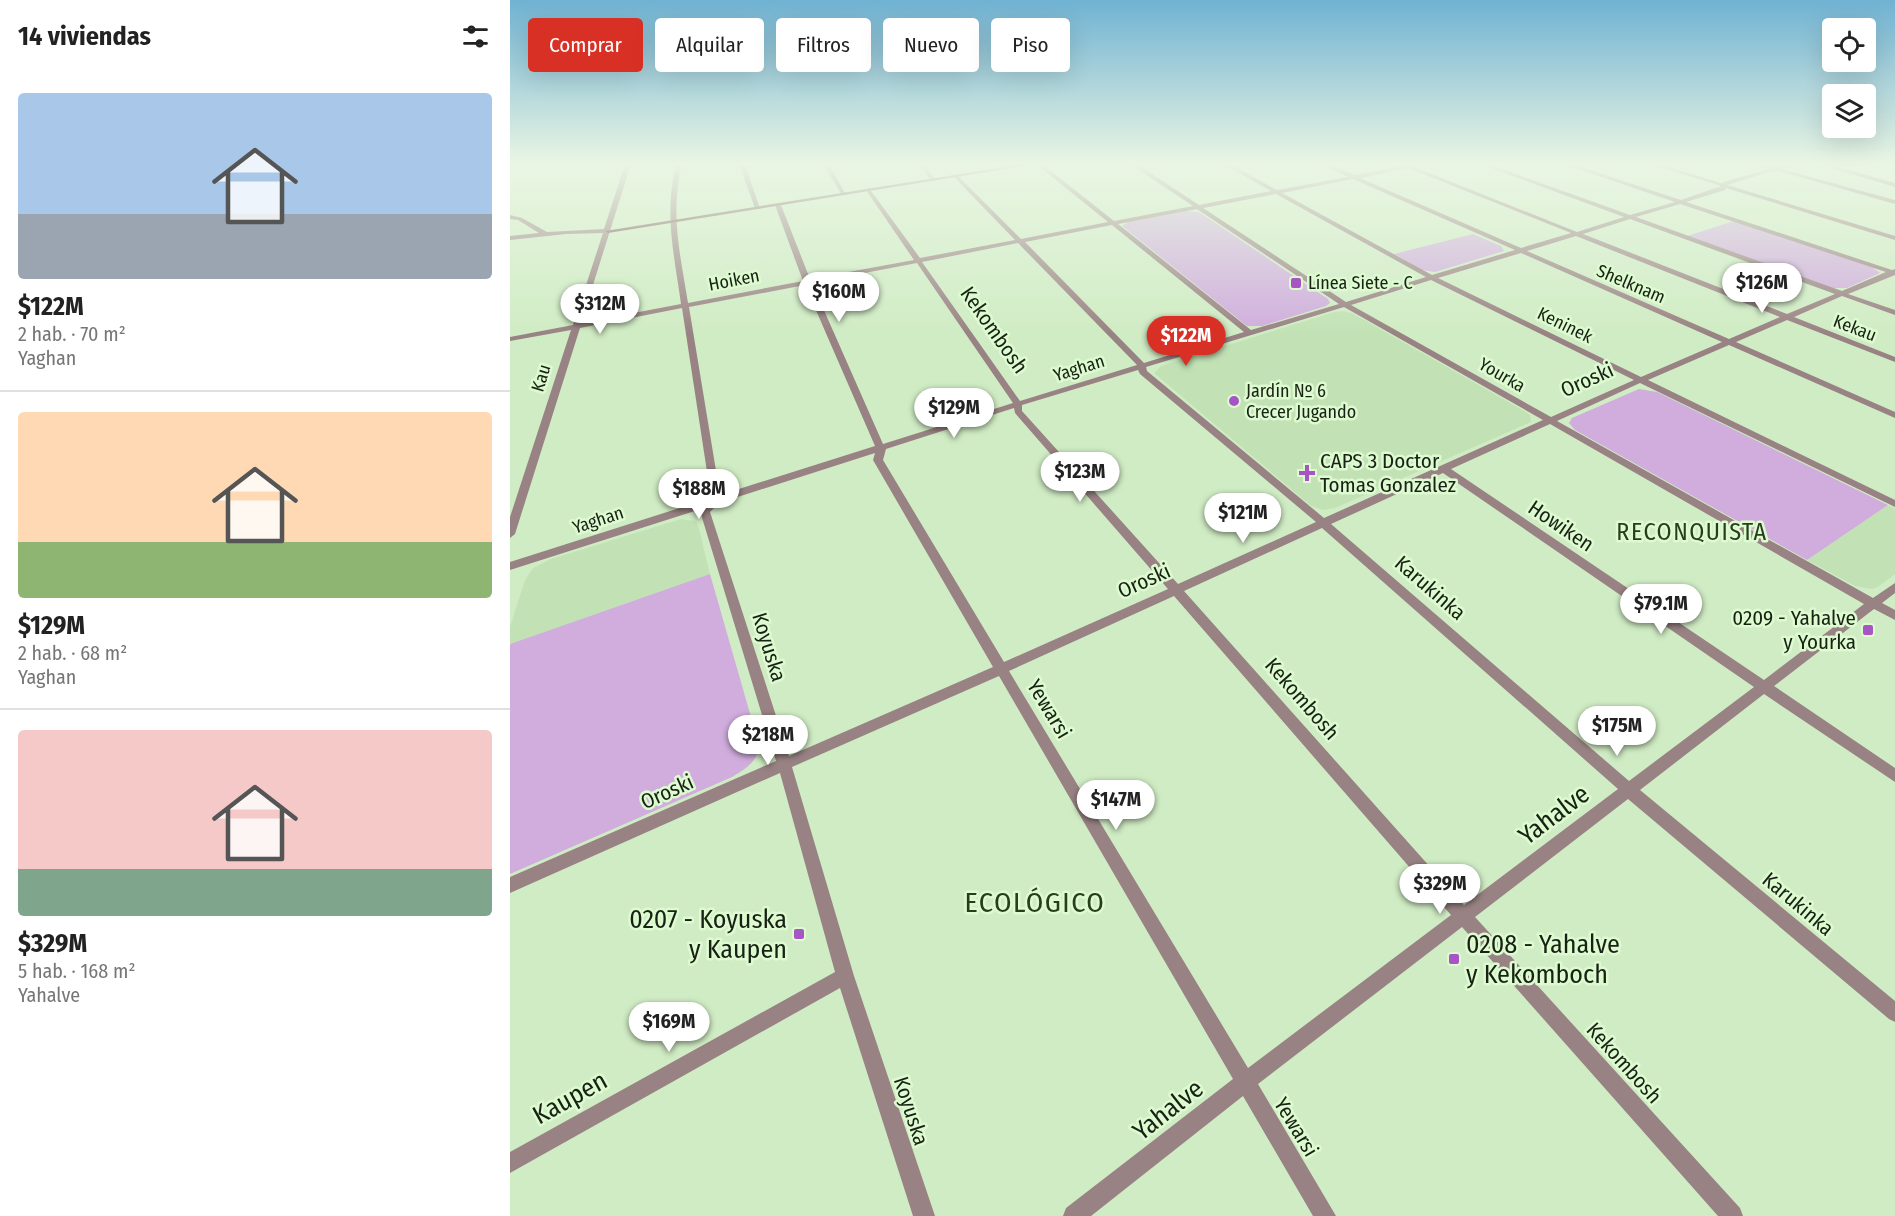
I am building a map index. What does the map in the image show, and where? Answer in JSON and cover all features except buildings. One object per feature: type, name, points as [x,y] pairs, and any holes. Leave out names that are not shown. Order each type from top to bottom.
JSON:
[{"type":"street","points":[[523,221],[544,233]]},
{"type":"street","name":"Kau","points":[[510,534],[575,326],[611,221]]},
{"type":"street","points":[[510,238],[544,233],[608,231],[680,221]]},
{"type":"street","name":"Yewarsi","points":[[784,221],[807,282],[881,449],[878,460],[1325,1216]]},
{"type":"street","name":"Kekombosh","points":[[890,221],[1018,404],[1018,411],[1463,916],[1732,1216]]},
{"type":"street","name":"Karukinka","points":[[999,221],[1142,366],[1143,372],[1629,790],[1895,1013]]},
{"type":"street","points":[[1108,221],[1251,334]]},
{"type":"street","name":"Hoiken","points":[[510,339],[1123,221]]},
{"type":"street","name":"Yourka","points":[[1219,221],[1346,304],[1895,616]]},
{"type":"street","name":"Keninek","points":[[1327,221],[1430,277],[1895,504]]},
{"type":"street","name":"Shelknam","points":[[1449,221],[1895,415]]},
{"type":"street","name":"Kekau","points":[[1541,221],[1895,360]]},
{"type":"street","name":"Yaghan","points":[[510,566],[1018,404],[1619,221]]},
{"type":"street","points":[[1636,221],[1895,313]]},
{"type":"street","points":[[1737,221],[1894,272]]},
{"type":"street","points":[[1838,221],[1895,238]]},
{"type":"street","name":"Koyuska","points":[[672,222],[716,500],[705,511],[784,763],[845,976],[924,1216]]},
{"type":"street","name":"Oroski","points":[[510,885],[1001,669],[1640,380],[1894,272]]},
{"type":"street","name":"Howiken","points":[[1444,469],[1895,776]]},
{"type":"street","name":"Yahalve","points":[[1074,1216],[1245,1082],[1895,587]]},
{"type":"street","name":"Kaupen","points":[[510,1163],[845,976]]},
{"type":"shaded area","points":[[1212,221],[1328,299],[1330,303],[1262,326],[1247,326],[1122,226],[1128,222]]},
{"type":"shaded area","points":[[1734,221],[1872,267],[1880,273],[1847,288],[1833,288],[1687,236]]},
{"type":"shaded area","points":[[1473,234],[1501,246],[1504,251],[1435,272],[1422,270],[1394,254]]},
{"type":"shaded area","points":[[1343,311],[1352,313],[1526,412],[1530,415],[1531,422],[1335,508],[1322,510],[1310,505],[1154,373],[1161,366]]},
{"type":"shaded area","points":[[1639,389],[1657,392],[1888,505],[1807,560],[1575,430],[1569,423],[1572,418]]},
{"type":"shaded area","points":[[1888,505],[1895,509],[1895,574],[1878,587],[1872,589],[1855,586],[1807,560]]},
{"type":"shaded area","points":[[681,519],[695,521],[698,525],[710,574],[510,644],[510,627],[525,580],[533,568],[551,559]]},
{"type":"shaded area","points":[[710,574],[759,745],[754,760],[732,777],[510,874],[510,644]]},
{"type":"place","name":"Línea Siete - C","points":[[1296,283]]},
{"type":"place","name":"Jardín Nº 6 Crecer Jugando","points":[[1234,401]]},
{"type":"place","name":"CAPS 3 Doctor Tomas Gonzalez","points":[[1307,473]]},
{"type":"place","name":"0209 - Yahalve y Yourka","points":[[1868,630]]},
{"type":"place","name":"0207 - Koyuska y Kaupen","points":[[799,934]]},
{"type":"place","name":"0208 - Yahalve y Kekomboch","points":[[1454,959]]},
{"type":"district","name":"RECONQUISTA","points":[[1692,532]]},
{"type":"district","name":"ECOLÓGICO","points":[[1035,902]]}]
